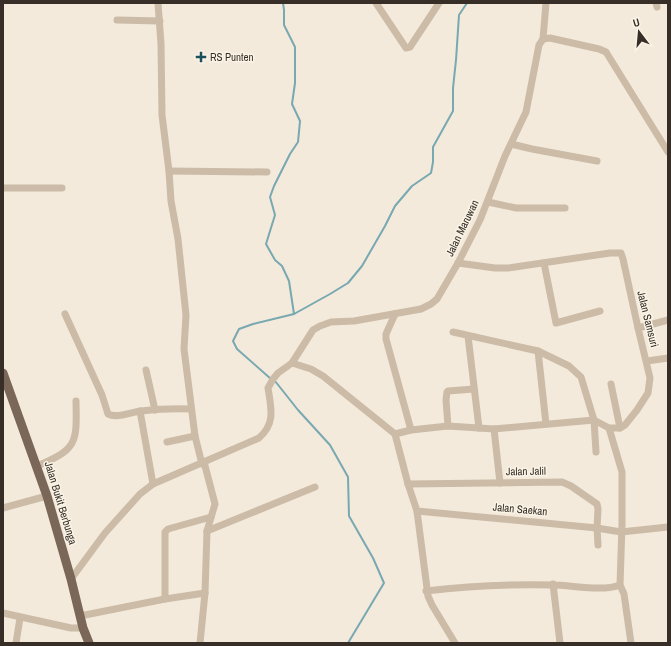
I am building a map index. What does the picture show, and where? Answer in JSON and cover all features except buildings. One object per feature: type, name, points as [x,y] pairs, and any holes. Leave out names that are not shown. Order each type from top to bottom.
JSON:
[{"type":"main road","name":"Jalan Bukit Berbunga","points":[[3,373],[47,496],[80,616],[89,643]]},
{"type":"street","points":[[158,3],[160,21],[162,114],[171,201],[186,315],[184,349],[195,436],[215,504],[207,531],[205,593],[200,643]]},
{"type":"street","points":[[376,3],[406,48],[410,47],[439,3]]},
{"type":"street","name":"Jalan Maruwan","points":[[71,579],[105,533],[140,494],[153,484],[259,438],[266,432],[271,419],[268,388],[278,373],[292,363],[313,330],[324,323],[354,322],[421,309],[437,299],[458,263],[488,202],[505,156],[526,112],[538,49],[543,39],[546,3]]},
{"type":"street","points":[[117,20],[160,21]]},
{"type":"street","points":[[543,39],[550,38],[600,49],[606,52],[668,152]]},
{"type":"street","points":[[511,144],[597,161]]},
{"type":"street","points":[[169,171],[267,172]]},
{"type":"street","points":[[3,188],[62,188]]},
{"type":"street","points":[[488,202],[516,208],[565,208]]},
{"type":"street","name":"Jalan Samsuri","points":[[458,263],[496,268],[544,263],[610,253],[620,254],[623,259],[650,378],[649,389],[637,410],[625,425],[620,428]]},
{"type":"street","points":[[544,263],[556,322],[600,312]]},
{"type":"street","points":[[65,314],[102,395],[108,414],[114,416],[140,411],[177,408],[191,409]]},
{"type":"street","points":[[395,314],[386,334],[386,339],[411,430]]},
{"type":"street","points":[[638,328],[668,320]]},
{"type":"street","points":[[453,332],[538,351],[569,366],[581,377],[594,420],[596,452]]},
{"type":"street","points":[[468,336],[479,428]]},
{"type":"street","points":[[538,351],[546,424]]},
{"type":"street","points":[[647,361],[668,358]]},
{"type":"street","points":[[292,363],[311,369],[323,376],[396,434],[408,484],[418,511],[426,591],[432,605],[455,643]]},
{"type":"street","points":[[146,370],[155,410]]},
{"type":"street","points":[[396,434],[411,430],[448,426],[494,429],[594,420],[609,428],[620,428],[611,384]]},
{"type":"street","points":[[448,426],[446,392],[448,390],[474,389]]},
{"type":"street","points":[[37,466],[59,457],[70,448],[74,441],[75,434],[76,401]]},
{"type":"street","points":[[140,411],[153,484]]},
{"type":"street","points":[[609,428],[622,474],[620,585],[624,594],[631,643]]},
{"type":"street","points":[[494,429],[500,483]]},
{"type":"street","points":[[167,442],[195,436]]},
{"type":"street","name":"Jalan Jalil","points":[[408,484],[566,483],[595,501],[597,504],[598,545]]},
{"type":"street","points":[[207,531],[315,487]]},
{"type":"street","points":[[3,508],[47,496]]},
{"type":"street","name":"Jalan Saekan","points":[[418,511],[597,528],[621,532],[668,527]]},
{"type":"street","points":[[165,599],[165,532],[168,529],[211,517]]},
{"type":"street","points":[[426,591],[462,587],[553,584],[609,588],[620,585]]},
{"type":"street","points":[[553,584],[560,643]]},
{"type":"street","points":[[80,616],[165,599],[205,593]]},
{"type":"street","points":[[3,613],[20,618],[71,628],[84,628]]},
{"type":"street","points":[[16,643],[20,618]]},
{"type":"waterway","points":[[283,3],[284,25],[295,47],[295,83],[292,104],[300,121],[298,142],[290,154],[270,197],[275,215],[266,244],[275,260],[282,266],[289,281],[294,314]]},
{"type":"waterway","points":[[271,379],[237,349],[233,341],[239,329],[294,314],[348,283],[362,266],[395,206],[412,186],[431,173],[433,147],[453,111],[453,88],[459,15],[467,3]]},
{"type":"waterway","points":[[275,381],[298,410],[330,445],[348,477],[349,516],[373,558],[384,583],[348,643]]},
{"type":"place","name":"RS Punten","points":[[201,57]]}]
